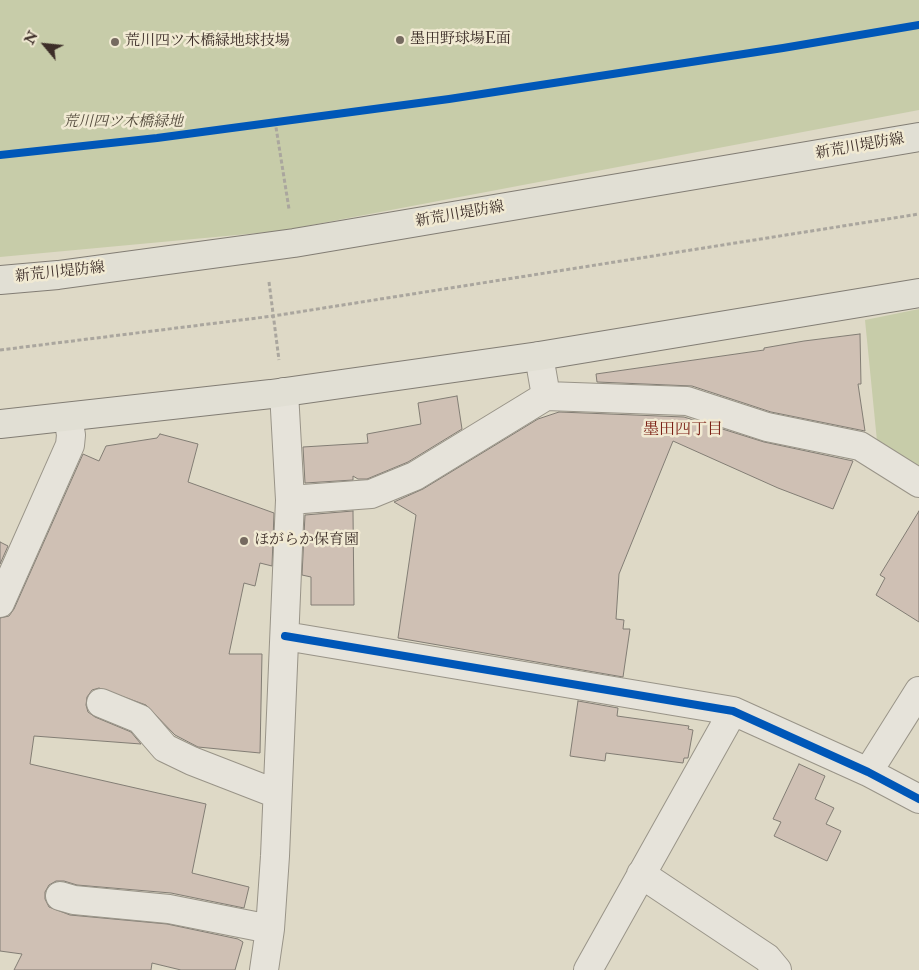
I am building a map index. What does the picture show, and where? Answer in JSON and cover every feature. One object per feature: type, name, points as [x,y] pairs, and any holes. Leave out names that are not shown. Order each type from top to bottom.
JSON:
[{"type":"main road","name":"新荒川堤防線","points":[[0,280],[58,275],[294,243],[919,137]]},
{"type":"main road","points":[[0,424],[284,392],[539,356],[919,293]]},
{"type":"street","points":[[539,356],[546,396]]},
{"type":"street","points":[[264,970],[270,929],[290,500],[284,392]]},
{"type":"street","points":[[290,500],[372,494],[415,476],[546,396],[687,401],[767,428],[860,446],[919,483]]},
{"type":"street","points":[[0,604],[70,445],[72,435],[68,417]]},
{"type":"street","points":[[285,636],[733,712],[868,772],[919,799]]},
{"type":"street","points":[[868,772],[919,691]]},
{"type":"street","points":[[101,703],[140,719],[165,748],[192,761],[277,794]]},
{"type":"street","points":[[588,970],[733,712]]},
{"type":"street","points":[[642,874],[766,958],[776,970]]},
{"type":"street","points":[[60,896],[169,909],[270,929]]},
{"type":"path","points":[[266,122],[285,119]]},
{"type":"path","points":[[275,121],[290,217]]},
{"type":"path","points":[[0,350],[273,316],[919,214]]},
{"type":"path","points":[[269,278],[280,363]]},
{"type":"green space","name":"荒川四ツ木橋緑地","points":[[0,0],[919,0],[919,110],[280,231],[0,257]]},
{"type":"green space","points":[[919,309],[919,467],[877,441],[865,320]]},
{"type":"building","points":[[860,334],[861,384],[858,384],[865,431],[771,412],[692,386],[597,382],[596,374]]},
{"type":"building","points":[[457,396],[462,429],[408,462],[367,479],[358,479],[353,476],[353,480],[305,483],[303,447],[368,443],[367,434],[421,424],[418,403]]},
{"type":"building","points":[[559,412],[684,417],[764,442],[853,461],[833,509],[778,488],[673,441],[619,574],[616,619],[624,620],[623,629],[630,629],[623,677],[398,638],[416,515],[394,502],[423,489],[538,419]]},
{"type":"building","points":[[160,434],[198,444],[188,482],[274,513],[272,566],[260,563],[255,586],[244,583],[229,654],[262,654],[260,753],[198,747],[175,735],[146,705],[99,688],[92,690],[87,697],[86,705],[88,712],[95,717],[131,732],[141,744],[34,736],[30,764],[206,804],[192,873],[249,887],[244,908],[171,893],[77,885],[64,881],[56,881],[49,885],[45,892],[45,899],[49,907],[70,915],[167,924],[238,939],[243,942],[235,970],[181,970],[152,963],[151,970],[14,970],[22,954],[0,951],[0,618],[9,616],[14,609],[83,454],[99,461],[106,446],[157,438]]},
{"type":"building","points":[[353,511],[354,605],[311,605],[311,577],[302,575],[305,515]]},
{"type":"building","points":[[919,511],[919,622],[876,595],[885,578],[880,575]]},
{"type":"building","points":[[0,542],[8,546],[0,564]]},
{"type":"building","points":[[578,701],[618,708],[617,716],[689,726],[688,729],[693,730],[688,758],[684,758],[683,763],[606,753],[605,761],[570,756]]},
{"type":"building","points":[[799,764],[825,776],[815,799],[834,808],[826,824],[841,831],[827,861],[774,836],[781,822],[773,819]]},
{"type":"cycle path","points":[[0,155],[157,138],[449,99],[783,48],[919,25]]},
{"type":"cycle path","points":[[285,636],[733,711],[868,772],[919,799]]},
{"type":"place","name":"墨田野球場E面","points":[[400,40]]},
{"type":"place","name":"荒川四ツ木橋緑地球技場","points":[[115,42]]},
{"type":"place","name":"ほがらか保育園","points":[[244,541]]},
{"type":"district","name":"墨田四丁目","points":[[683,431]]}]
